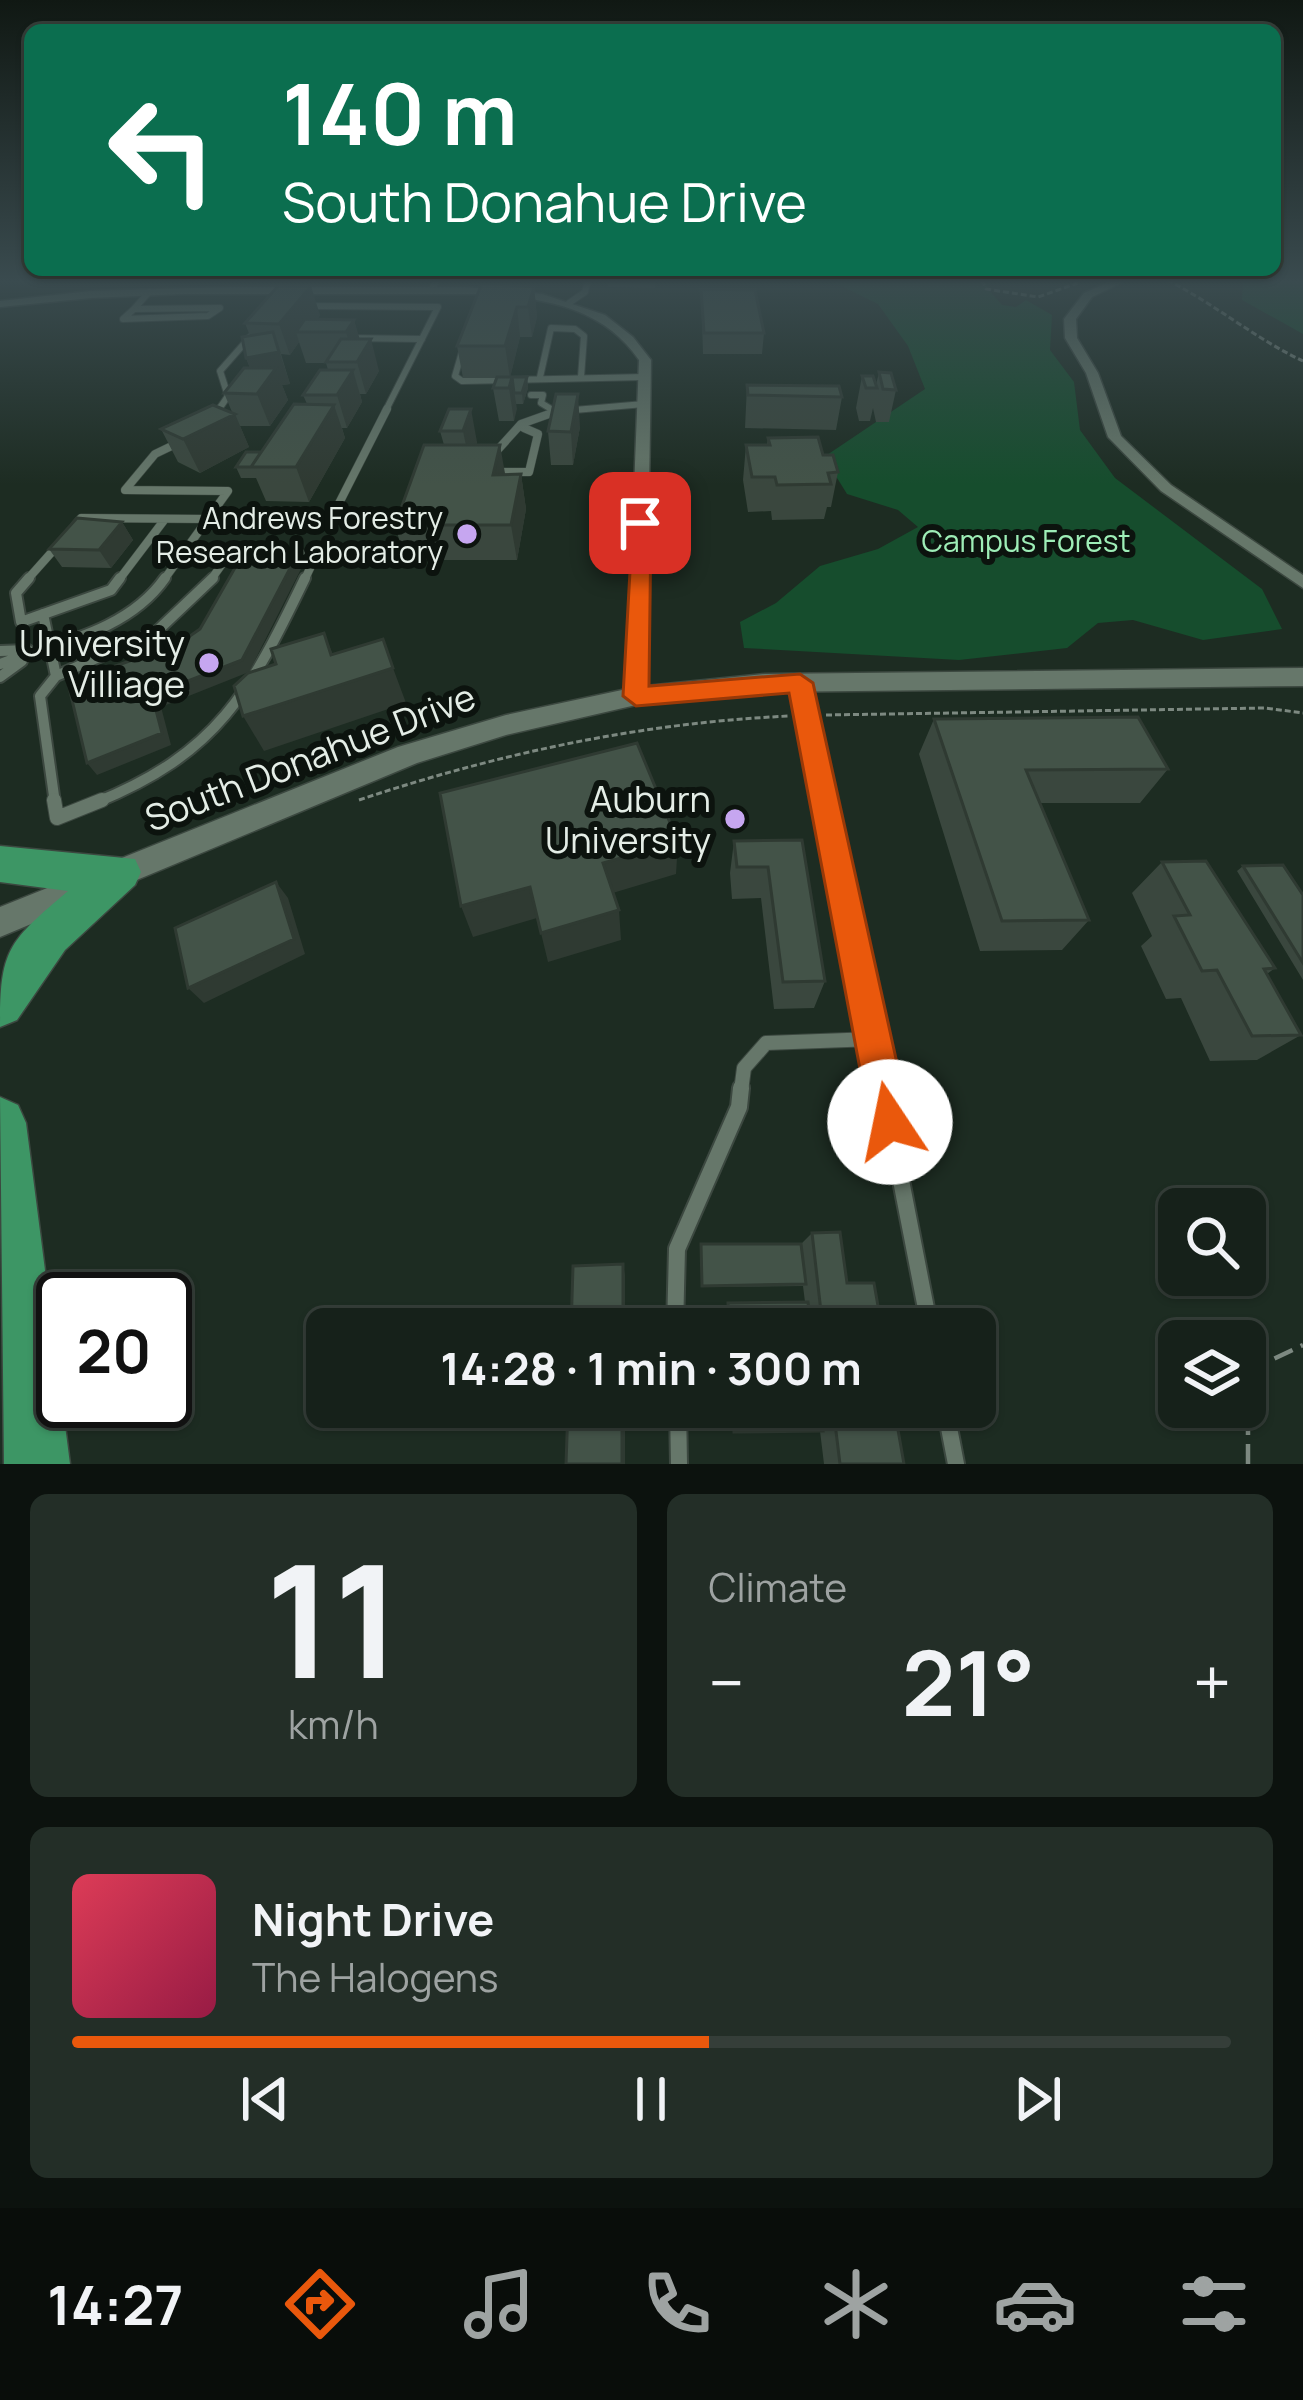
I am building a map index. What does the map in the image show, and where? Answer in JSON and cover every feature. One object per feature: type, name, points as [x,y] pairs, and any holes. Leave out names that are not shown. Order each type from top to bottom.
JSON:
[{"type":"main road","points":[[0,864],[51,873],[120,872]]},
{"type":"main road","points":[[0,1004],[49,935],[120,872]]},
{"type":"main road","points":[[0,1123],[37,1464]]},
{"type":"street","points":[[636,696],[645,377],[645,360],[638,348]]},
{"type":"street","points":[[1077,348],[1092,373],[1115,437],[1166,488],[1303,584]]},
{"type":"street","name":"South Donahue Drive","points":[[0,922],[423,750],[636,696],[800,683],[1303,677]]},
{"type":"lane","points":[[201,429],[228,396],[220,371],[240,348]]},
{"type":"lane","points":[[165,519],[111,590],[21,622],[16,592],[82,518],[331,519],[417,348]]},
{"type":"lane","points":[[465,348],[458,380],[645,377]]},
{"type":"lane","points":[[540,376],[546,348]]},
{"type":"lane","points":[[581,377],[583,348]]},
{"type":"lane","points":[[531,395],[543,395],[541,403],[551,410]]},
{"type":"lane","points":[[524,428],[538,434],[529,472],[488,472],[494,450],[513,430],[551,410],[644,404]]},
{"type":"lane","points":[[0,664],[137,611],[157,594],[228,491],[125,490],[155,454],[188,437]]},
{"type":"lane","points":[[186,552],[301,553],[312,560],[250,688],[169,768],[57,818],[40,695],[56,676],[137,645],[170,626],[201,598],[230,553]]},
{"type":"lane","points":[[43,614],[56,676]]},
{"type":"lane","points":[[0,651],[50,646]]},
{"type":"lane","points":[[0,677],[50,646]]},
{"type":"lane","points":[[800,683],[926,1308]]},
{"type":"lane","points":[[675,1308],[676,1249],[739,1107],[744,1067],[766,1043],[874,1040]]},
{"type":"lane","points":[[679,1428],[680,1464]]},
{"type":"lane","points":[[949,1428],[956,1464]]},
{"type":"path","points":[[815,716],[1037,709],[1265,708],[1303,713]]},
{"type":"path","points":[[415,785],[517,752],[648,724],[797,716]]},
{"type":"path","points":[[1247,1463],[1248,1405],[1262,1365],[1303,1345]]},
{"type":"green space","name":"Campus Forest","points":[[909,348],[1050,348],[1074,382],[1080,430],[1115,478],[1262,589],[1282,629],[1203,640],[1133,620],[1098,623],[1067,648],[959,660],[744,648],[740,622],[776,603],[820,566],[878,549],[918,527],[898,510],[847,494],[824,457],[925,389]]},
{"type":"building","points":[[244,348],[279,352],[246,358]]},
{"type":"building","points":[[335,348],[365,348],[357,362],[326,362]]},
{"type":"building","points":[[244,368],[276,368],[257,394],[224,393]]},
{"type":"building","points":[[320,370],[353,370],[337,395],[303,395]]},
{"type":"building","points":[[879,372],[891,373],[896,390],[883,389]]},
{"type":"building","points":[[862,376],[873,376],[877,388],[866,388]]},
{"type":"building","points":[[497,377],[512,377],[509,388],[493,388]]},
{"type":"building","points":[[512,377],[527,377],[522,393],[514,393]]},
{"type":"building","points":[[747,385],[839,386],[842,397],[748,395]]},
{"type":"building","points":[[556,394],[578,394],[571,432],[548,431]]},
{"type":"building","points":[[294,404],[334,405],[296,467],[251,467]]},
{"type":"building","points":[[213,405],[235,414],[183,439],[161,429]]},
{"type":"building","points":[[449,409],[471,409],[463,431],[440,431]]},
{"type":"building","points":[[818,437],[823,455],[833,455],[838,472],[828,473],[831,484],[777,485],[775,477],[752,477],[746,445],[770,445],[768,438]]},
{"type":"building","points":[[424,445],[500,445],[493,475],[521,474],[511,525],[395,525]]},
{"type":"building","points":[[246,452],[261,452],[251,467],[236,467]]},
{"type":"building","points":[[77,518],[122,522],[99,550],[49,549]]},
{"type":"building","name":"University Villiage","points":[[244,552],[296,557],[242,660],[152,695],[162,733],[87,763],[68,683],[180,643],[200,629]]},
{"type":"building","points":[[324,633],[331,655],[383,639],[393,668],[243,716],[234,686],[248,673],[276,664],[271,649]]},
{"type":"building","points":[[1138,717],[1168,769],[1026,770],[1089,920],[1002,921],[934,719]]},
{"type":"building","points":[[637,743],[678,842],[603,863],[619,910],[541,933],[530,887],[461,906],[440,793]]},
{"type":"building","points":[[802,840],[825,981],[783,982],[768,867],[737,867],[734,841]]},
{"type":"building","points":[[1206,861],[1275,968],[1264,969],[1301,1035],[1252,1036],[1217,970],[1202,971],[1174,916],[1190,915],[1162,862]]},
{"type":"building","points":[[1283,865],[1303,895],[1303,963],[1243,866]]},
{"type":"building","points":[[276,882],[294,939],[188,988],[175,928]]},
{"type":"building","points":[[840,1232],[847,1283],[874,1283],[878,1308],[821,1308],[812,1233]]},
{"type":"building","points":[[701,1244],[801,1244],[806,1284],[702,1286]]},
{"type":"building","points":[[623,1264],[623,1308],[572,1308],[573,1266]]},
{"type":"building","points":[[808,1302],[809,1308],[728,1308],[728,1303]]},
{"type":"building","points":[[567,1428],[622,1428],[622,1464],[566,1464]]},
{"type":"building","points":[[734,1428],[823,1431],[734,1432]]},
{"type":"building","points":[[836,1428],[898,1428],[904,1464],[840,1464]]},
{"type":"place","name":"Andrews Forestry Research Laboratory","points":[[467,534]]},
{"type":"place","name":"University Villiage","points":[[209,663]]},
{"type":"place","name":"Auburn University","points":[[735,819]]},
{"type":"route","points":[[640,523],[636,696],[715,686],[800,683],[890,1122]]}]
